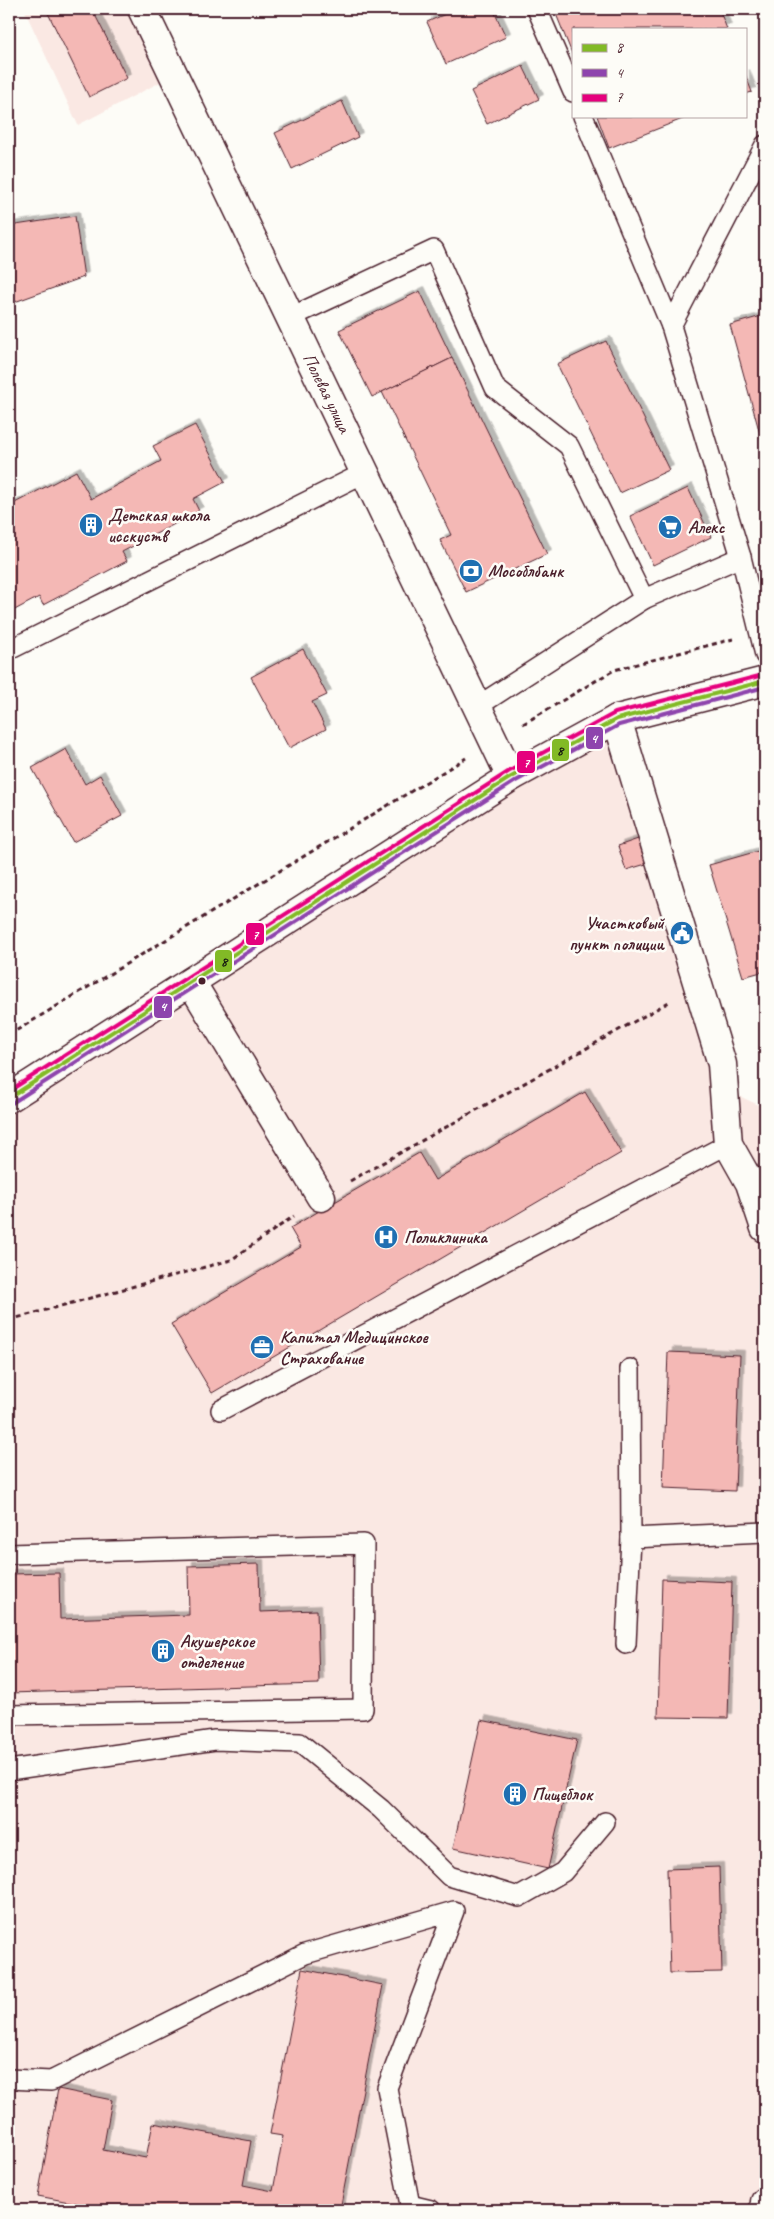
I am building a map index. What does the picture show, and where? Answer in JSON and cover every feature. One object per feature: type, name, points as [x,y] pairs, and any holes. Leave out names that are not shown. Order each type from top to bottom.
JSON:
[{"type":"street","name":"Полевая улица","points":[[142,9],[511,777]]},
{"type":"street","points":[[9,1098],[511,777],[617,719],[765,682]]},
{"type":"street","points":[[617,719],[722,1064],[728,1144],[757,1188],[765,1228]]},
{"type":"street","points":[[191,982],[321,1197]]},
{"type":"street","points":[[764,2210],[765,2202]]},
{"type":"lane","points":[[538,9],[572,90]]},
{"type":"lane","points":[[584,118],[672,326],[740,557],[765,655]]},
{"type":"lane","points":[[672,326],[765,145]]},
{"type":"lane","points":[[291,318],[434,250],[495,388],[569,446],[644,599]]},
{"type":"lane","points":[[9,650],[366,472]]},
{"type":"lane","points":[[478,706],[644,599],[740,557]]},
{"type":"lane","points":[[222,1410],[728,1144]]},
{"type":"lane","points":[[626,1644],[631,1538],[630,1369]]},
{"type":"lane","points":[[631,1538],[765,1532]]},
{"type":"lane","points":[[9,1554],[364,1544],[363,1709],[9,1715]]},
{"type":"lane","points":[[9,1770],[215,1740],[300,1743],[381,1809],[449,1876],[518,1897],[563,1872],[605,1822]]},
{"type":"lane","points":[[9,2079],[51,2082],[305,1954],[454,1911],[388,2088],[409,2208],[431,2210]]},
{"type":"path","points":[[9,1035],[494,740],[614,670],[759,632]]},
{"type":"path","points":[[9,1320],[231,1260],[321,1197],[698,986]]},
{"type":"shaded area","points":[[24,9],[142,9],[174,75],[78,125]]},
{"type":"shaded area","points":[[618,721],[737,1095],[765,1108],[765,2210],[9,2210],[9,1100]]},
{"type":"building","points":[[46,9],[92,9],[127,78],[89,97]]},
{"type":"building","points":[[457,9],[493,9],[506,37],[446,64],[427,22]]},
{"type":"building","points":[[554,9],[719,9],[727,28],[572,28],[572,54]]},
{"type":"building","points":[[523,66],[539,99],[487,124],[471,91]]},
{"type":"building","points":[[746,77],[752,92],[746,94]]},
{"type":"building","points":[[342,101],[358,137],[292,169],[275,133]]},
{"type":"building","points":[[598,118],[685,118],[609,148]]},
{"type":"building","points":[[75,216],[84,277],[9,304],[9,226]]},
{"type":"building","points":[[420,291],[452,358],[372,397],[339,330]]},
{"type":"building","points":[[765,315],[765,452],[730,325]]},
{"type":"building","points":[[606,341],[669,470],[620,493],[557,364]]},
{"type":"building","points":[[452,358],[547,554],[466,592],[440,540],[451,535],[382,392]]},
{"type":"building","name":"Детская школа исскуств","points":[[195,425],[225,482],[193,499],[199,511],[122,552],[127,561],[43,605],[39,597],[9,613],[9,545],[12,543],[9,538],[9,506],[76,471],[91,499],[161,461],[153,446]]},
{"type":"building","name":"Алекс","points":[[688,488],[711,537],[653,565],[630,516]]},
{"type":"building","points":[[303,649],[327,695],[312,702],[326,729],[289,748],[251,677]]},
{"type":"building","points":[[66,749],[85,784],[100,775],[122,816],[73,842],[32,768]]},
{"type":"building","points":[[638,839],[646,864],[626,870],[618,846]]},
{"type":"building","points":[[765,849],[765,893],[761,895],[765,908],[765,971],[743,977],[709,865]]},
{"type":"building","points":[[765,893],[765,908],[761,895]]},
{"type":"building","name":"Поликлиника","points":[[585,1092],[621,1153],[212,1393],[171,1324],[301,1247],[290,1228],[419,1153],[435,1180]]},
{"type":"building","points":[[668,1352],[740,1355],[735,1491],[663,1488]]},
{"type":"building","name":"Акушерское отделение","points":[[259,1564],[260,1612],[317,1610],[319,1684],[9,1693],[9,1574],[59,1573],[60,1619],[189,1615],[188,1566]]},
{"type":"building","points":[[662,1579],[732,1582],[728,1718],[658,1717]]},
{"type":"building","name":"Пищеблок","points":[[481,1720],[577,1740],[548,1869],[453,1848]]},
{"type":"building","points":[[719,1867],[722,1972],[670,1973],[667,1869]]},
{"type":"building","points":[[302,1969],[383,1985],[340,2210],[112,2210],[38,2196],[58,2089],[112,2100],[103,2150],[146,2158],[153,2123],[251,2141],[243,2185],[273,2191],[283,2136],[270,2134]]},
{"type":"transit line","name":"7","points":[[9,1091],[508,772],[615,713],[763,675]]},
{"type":"transit line","name":"8","points":[[9,1098],[511,777],[617,719],[765,681]]},
{"type":"transit line","name":"4","points":[[12,1103],[514,782],[619,725],[765,687]]},
{"type":"place","name":"Детская школа исскуств","points":[[91,525]]},
{"type":"place","name":"Алекс","points":[[670,527]]},
{"type":"place","name":"Мособлбанк","points":[[471,571]]},
{"type":"place","name":"Участковый пункт полиции","points":[[682,933]]},
{"type":"place","name":"Поликлиника","points":[[386,1237]]},
{"type":"place","name":"Капитал Медицинское Страхование","points":[[262,1347]]},
{"type":"place","name":"Акушерское отделение","points":[[163,1651]]},
{"type":"place","name":"Пищеблок","points":[[515,1794]]}]
